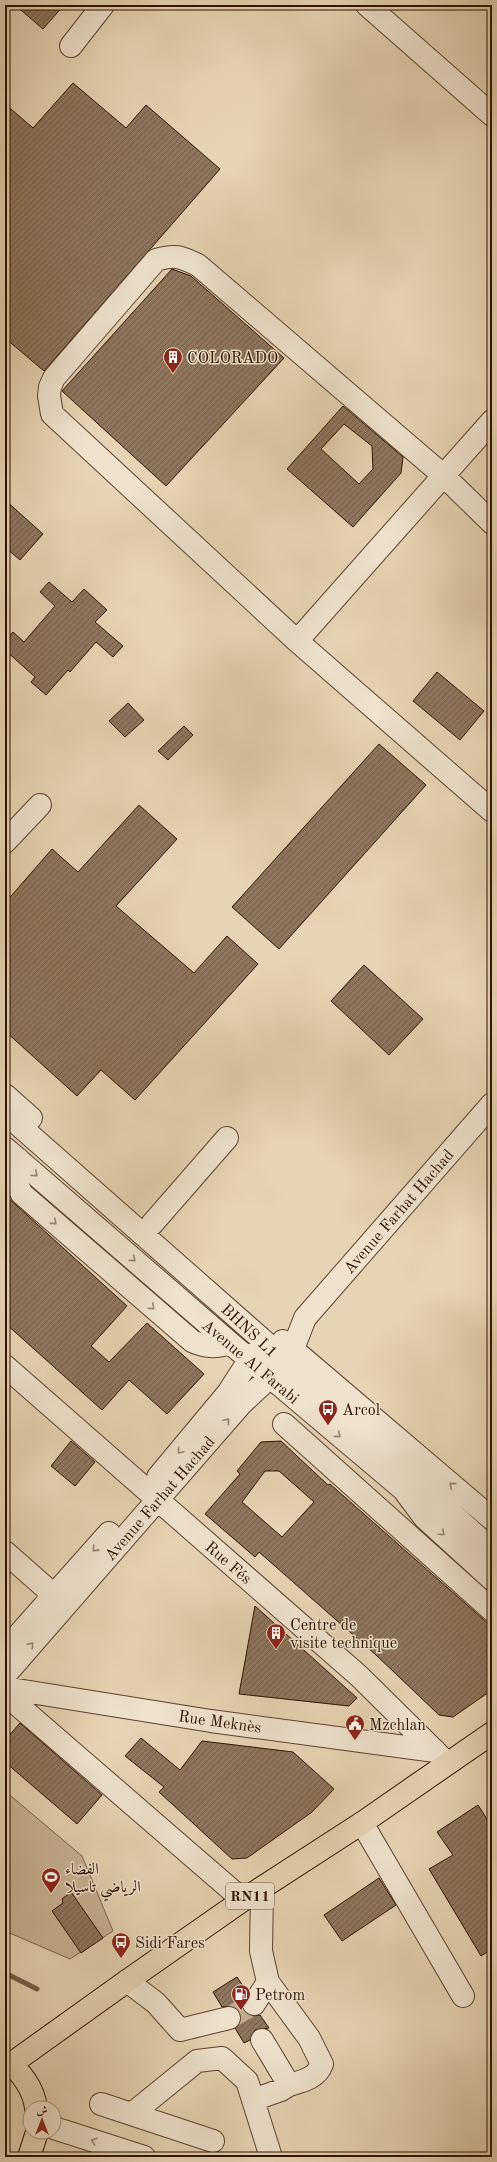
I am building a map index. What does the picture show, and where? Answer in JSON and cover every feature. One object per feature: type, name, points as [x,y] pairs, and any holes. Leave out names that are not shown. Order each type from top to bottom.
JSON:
[{"type":"main road","name":"RN11","points":[[36,2100],[26,2081],[8,2063],[243,1900],[362,1822],[435,1751],[492,1733]]},
{"type":"main road","points":[[29,2157],[34,2140]]},
{"type":"street","points":[[71,46],[103,5]]},
{"type":"street","points":[[367,5],[492,115]]},
{"type":"street","points":[[492,524],[444,476],[198,265],[182,257],[169,256],[156,260],[54,378],[50,387],[49,396],[52,414],[298,641],[492,811]]},
{"type":"street","points":[[298,641],[492,421]]},
{"type":"street","points":[[5,842],[40,805]]},
{"type":"street","name":"Avenue Al Farabi","points":[[5,1095],[152,1224],[268,1338],[283,1361],[403,1489],[424,1517],[492,1579]]},
{"type":"street","name":"Avenue Farhat Hachad","points":[[5,1675],[57,1603],[152,1495],[283,1361],[305,1318],[492,1104]]},
{"type":"street","name":"BHNS L1","points":[[5,1112],[268,1338]]},
{"type":"street","points":[[152,1224],[227,1138]]},
{"type":"street","name":"Avenue Al Farabi","points":[[11,1154],[230,1344],[250,1359],[283,1361],[492,1520]]},
{"type":"street","name":"Avenue Farhat Hachad","points":[[152,1495],[228,1393],[250,1359],[268,1338],[305,1318]]},
{"type":"street","name":"BHNS L1","points":[[283,1361],[492,1543]]},
{"type":"street","name":"BHNS L1","points":[[283,1361],[492,1550]]},
{"type":"street","name":"Rue Fés","points":[[5,1366],[359,1676],[435,1751]]},
{"type":"street","points":[[284,1424],[492,1610]]},
{"type":"street","points":[[408,1535],[424,1517]]},
{"type":"street","points":[[5,1552],[57,1603]]},
{"type":"street","points":[[5,1563],[57,1603]]},
{"type":"street","name":"Avenue Farhat Hachad","points":[[5,1650],[57,1603]]},
{"type":"street","name":"Rue Meknès","points":[[5,1679],[435,1751]]},
{"type":"street","name":"Rue Meknès","points":[[5,1688],[211,1721],[435,1751]]},
{"type":"street","points":[[5,1694],[243,1900]]},
{"type":"street","points":[[362,1822],[463,1996]]},
{"type":"street","points":[[253,2100],[310,2078],[319,2072],[322,2064],[309,2038],[268,1982],[261,1951],[262,1888]]},
{"type":"street","points":[[127,1981],[156,2003],[180,2030],[197,2061]]},
{"type":"street","points":[[254,2004],[268,1982]]},
{"type":"street","points":[[180,2030],[229,2018]]},
{"type":"street","points":[[262,2040],[289,2085]]},
{"type":"street","points":[[132,2113],[197,2061],[222,2058],[247,2081],[271,2157]]},
{"type":"street","points":[[101,2104],[213,2141]]},
{"type":"street","points":[[62,2131],[144,2157]]},
{"type":"shaded area","name":"الفضاء الرياضي تاسيلا","points":[[5,1791],[82,1856],[113,1931],[70,1959],[5,1931]]},
{"type":"building","points":[[15,5],[64,5],[43,29]]},
{"type":"building","points":[[73,83],[126,128],[146,105],[220,169],[44,371],[5,338],[5,104],[33,128]]},
{"type":"building","name":"COLORADO","points":[[172,269],[191,276],[284,358],[166,486],[62,391]]},
{"type":"building","points":[[343,406],[403,457],[401,473],[353,527],[287,469]],"holes":[[[344,424],[372,446],[373,469],[359,484],[321,449]]]},
{"type":"building","points":[[5,500],[43,534],[20,560],[5,547]]},
{"type":"building","points":[[49,582],[72,602],[84,589],[107,610],[95,622],[123,646],[113,657],[96,642],[70,672],[68,670],[46,695],[31,682],[35,677],[5,650],[5,641],[13,632],[24,642],[55,606],[40,592]]},
{"type":"building","points":[[437,672],[484,711],[460,740],[413,701]]},
{"type":"building","points":[[128,703],[144,720],[125,737],[109,721]]},
{"type":"building","points":[[184,726],[193,735],[168,760],[158,751]]},
{"type":"building","points":[[379,744],[426,785],[279,949],[232,907]]},
{"type":"building","points":[[139,805],[177,839],[116,906],[194,973],[227,936],[258,964],[135,1100],[101,1070],[77,1096],[5,1031],[5,903],[52,849],[78,872]]},
{"type":"building","points":[[364,965],[423,1019],[389,1055],[331,1001]]},
{"type":"building","points":[[5,1195],[127,1306],[91,1346],[109,1362],[147,1323],[204,1374],[167,1414],[129,1380],[102,1410],[5,1323]]},
{"type":"building","points":[[71,1441],[95,1462],[75,1486],[51,1466]]},
{"type":"building","points":[[281,1441],[328,1485],[330,1484],[492,1627],[492,1690],[453,1717],[439,1715],[376,1655],[259,1552],[255,1557],[205,1514],[240,1474],[237,1471],[261,1442]],"holes":[[[265,1471],[279,1471],[314,1502],[282,1537],[242,1502]]]},
{"type":"building","name":"Centre de visite technique","points":[[255,1606],[357,1698],[349,1706],[239,1694]]},
{"type":"building","points":[[20,1723],[102,1795],[77,1824],[5,1762],[5,1740]]},
{"type":"building","points":[[141,1738],[180,1770],[202,1741],[293,1752],[334,1789],[312,1812],[247,1858],[232,1859],[159,1792],[164,1787],[125,1756]]},
{"type":"building","points":[[478,1805],[492,1827],[492,1949],[481,1956],[429,1869],[453,1855],[437,1832]]},
{"type":"building","points":[[379,1878],[396,1905],[342,1941],[324,1915]]},
{"type":"building","points":[[71,1892],[103,1938],[81,1953],[52,1911],[63,1903],[62,1899]]},
{"type":"building","name":"Petrom","points":[[237,1977],[247,1992],[242,2003],[243,2010],[253,2016],[260,2015],[269,2028],[255,2030],[250,2040],[244,2043],[235,2028],[241,2021],[238,2010],[232,2006],[222,2007],[213,1992]]},
{"type":"waterway","points":[[5,1973],[37,1989]]},
{"type":"tunnel","points":[[229,2018],[254,2004]]},
{"type":"place","name":"COLORADO","points":[[173,374]]},
{"type":"place","name":"Arcol","points":[[328,1426]]},
{"type":"place","name":"Centre de visite technique","points":[[276,1650]]},
{"type":"place","name":"Mzchlan","points":[[355,1741]]},
{"type":"place","name":"الفضاء الرياضي تاسيلا","points":[[51,1894]]},
{"type":"place","name":"Sidi Fares","points":[[121,1959]]},
{"type":"place","name":"Petrom","points":[[241,2011]]}]
